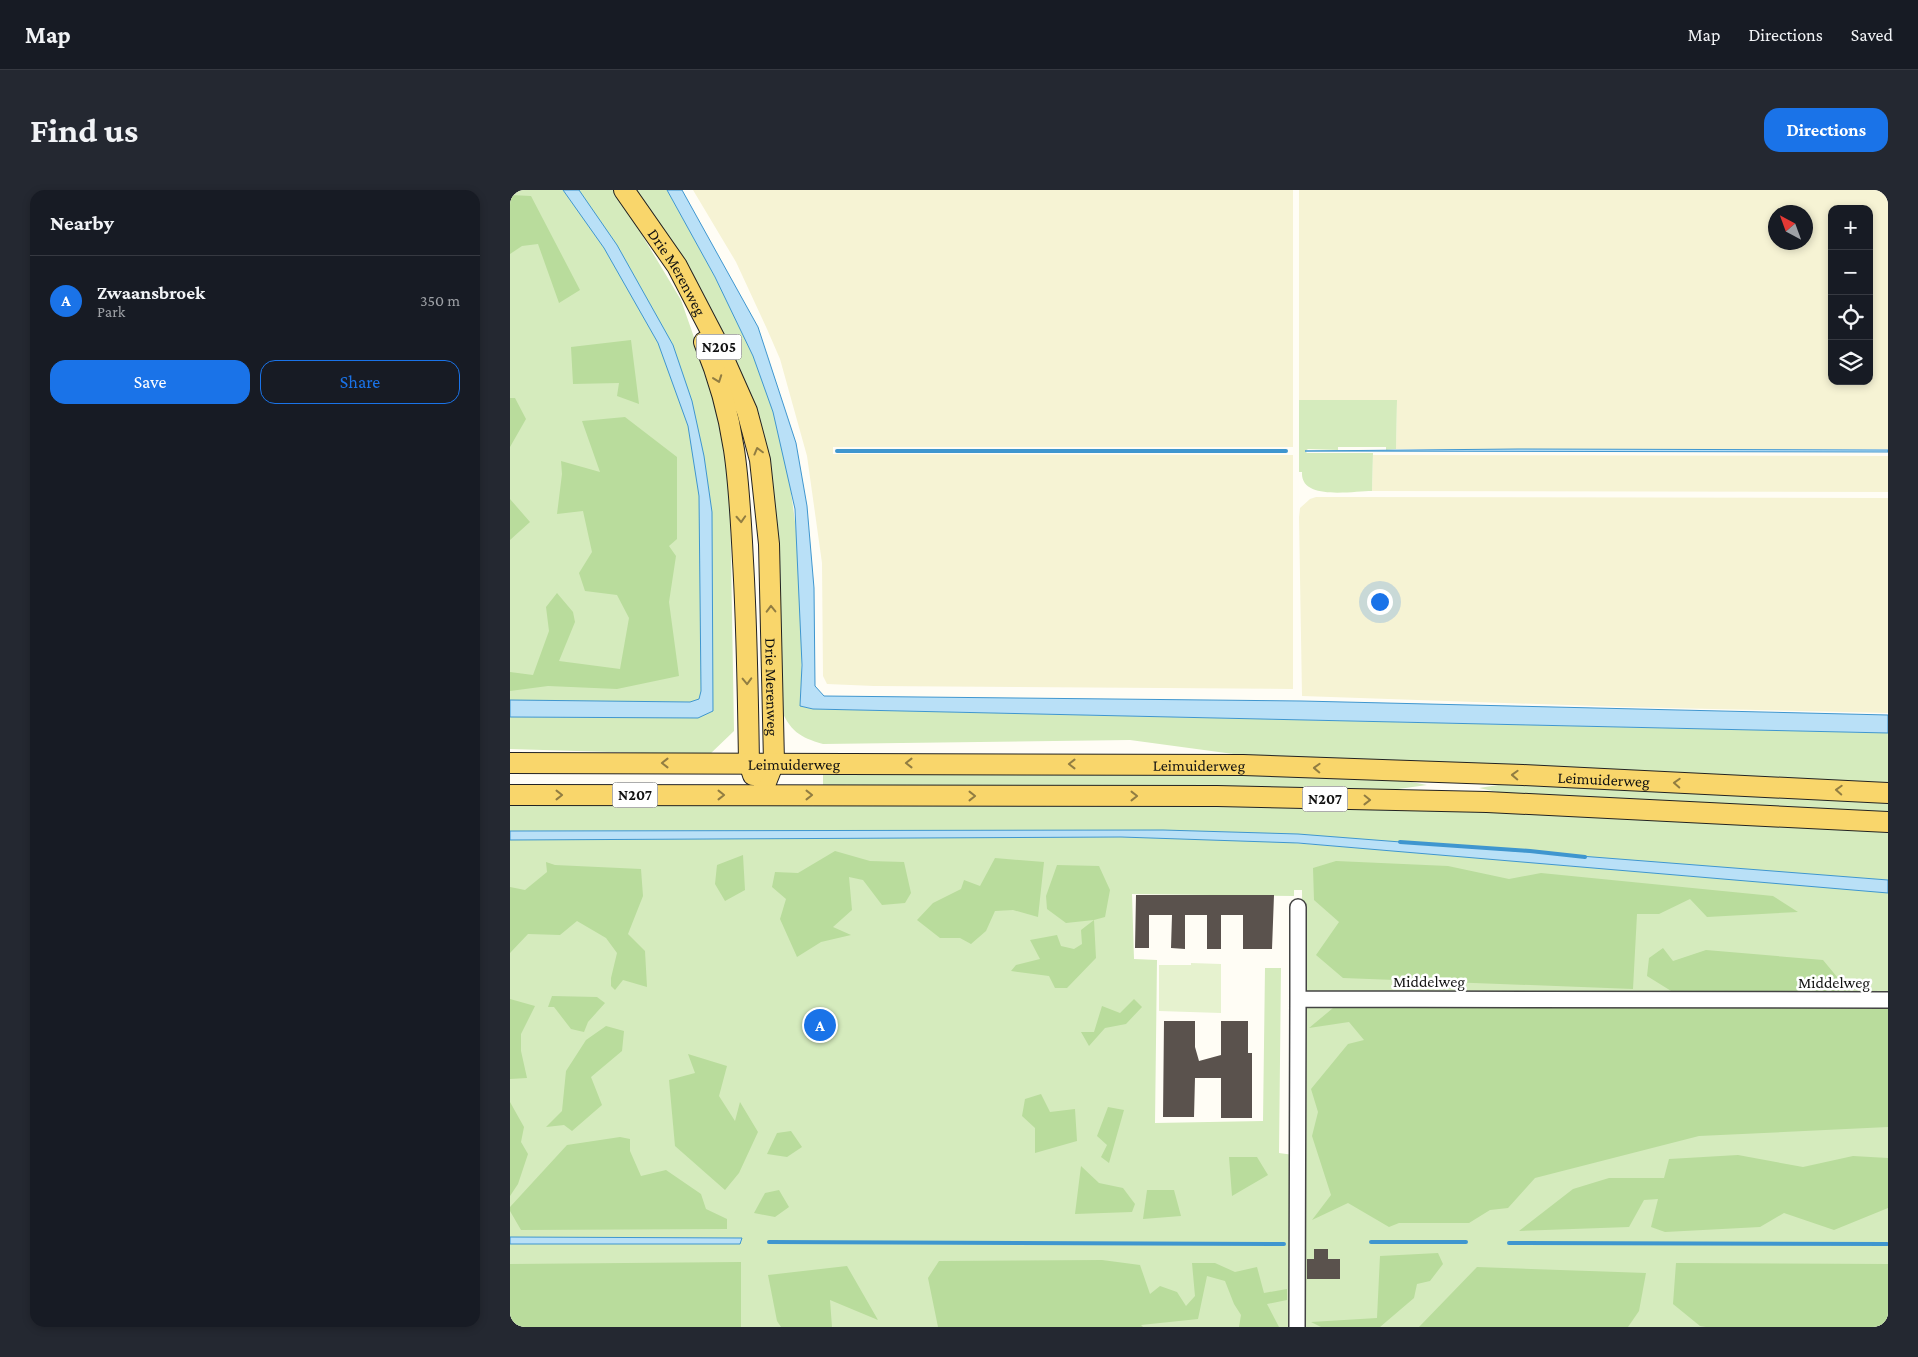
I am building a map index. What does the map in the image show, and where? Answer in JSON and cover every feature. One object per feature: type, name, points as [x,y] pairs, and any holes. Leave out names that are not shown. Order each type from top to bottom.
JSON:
[{"type":"main road","name":"Drie Merenweg","points":[[624,190],[677,266],[715,339],[747,411],[760,460],[766,499],[769,544],[774,762],[761,795]]},
{"type":"main road","name":"Drie Merenweg","points":[[636,209],[693,316],[722,391],[733,433],[738,470],[744,587],[749,763],[761,795]]},
{"type":"main road","name":"Leimuiderweg","points":[[510,763],[774,762],[1243,765],[1523,775],[1888,793]]},
{"type":"main road","name":"Leimuiderweg","points":[[510,795],[1217,796],[1486,802],[1888,822]]},
{"type":"lane","points":[[1297,1327],[1298,907]]},
{"type":"lane","name":"Middelweg","points":[[1298,999],[1888,1000]]},
{"type":"shaded area","points":[[693,190],[1293,190],[1293,447],[833,447],[833,454],[1293,455],[1293,689],[827,684],[823,676],[822,563],[807,456],[780,359],[736,262]]},
{"type":"shaded area","points":[[1299,190],[1888,190],[1888,449],[1396,449],[1397,400],[1299,400]]},
{"type":"shaded area","points":[[1373,455],[1888,456],[1888,492],[1372,491]]},
{"type":"shaded area","points":[[1316,497],[1888,498],[1888,713],[1624,707],[1302,696],[1299,517],[1300,508],[1310,499]]},
{"type":"green space","points":[[510,190],[615,190],[681,300],[711,386],[723,432],[730,499],[734,731],[709,755],[510,749]]},
{"type":"green space","points":[[633,190],[667,190],[733,313],[753,355],[768,395],[780,438],[796,527],[802,618],[800,706],[813,709],[1888,733],[1888,783],[1263,758],[1130,740],[823,744],[801,736],[788,722],[780,707],[764,457]]},
{"type":"green space","points":[[510,192],[511,195],[531,196],[580,290],[559,303],[538,244],[522,246],[510,254]]},
{"type":"green space","points":[[631,340],[639,404],[617,396],[619,383],[573,384],[571,347]]},
{"type":"green space","points":[[510,398],[515,398],[526,419],[510,447]]},
{"type":"green space","points":[[1299,400],[1397,400],[1396,449],[1386,450],[1386,447],[1338,447],[1338,450],[1308,449],[1305,451],[1307,453],[1373,453],[1372,491],[1341,493],[1318,491],[1309,487],[1304,481],[1302,472],[1299,472]]},
{"type":"green space","points":[[625,417],[677,457],[677,539],[669,546],[676,556],[669,602],[679,676],[617,689],[548,686],[510,691],[510,672],[533,675],[549,631],[546,607],[557,593],[573,612],[575,622],[559,661],[620,669],[629,618],[617,595],[585,591],[579,573],[592,552],[583,511],[557,514],[562,474],[561,461],[600,472],[582,421]]},
{"type":"green space","points":[[510,499],[530,522],[510,540]]},
{"type":"green space","points":[[823,770],[1224,772],[1386,777],[1427,785],[1384,791],[823,789]]},
{"type":"green space","points":[[1524,781],[1888,799],[1888,814],[1521,797],[1479,788]]},
{"type":"green space","points":[[510,804],[1423,806],[1731,824],[1888,829],[1888,880],[1163,830],[510,831]]},
{"type":"green space","points":[[510,834],[1294,836],[1294,843],[1888,886],[1888,1327],[510,1327]],"holes":[[[1294,890],[1302,890],[1301,1156],[1279,1153],[1281,968],[1265,968],[1263,1121],[1155,1123],[1157,960],[1134,959],[1132,894],[1294,896]]]},
{"type":"green space","points":[[835,851],[870,861],[904,862],[911,893],[905,903],[882,905],[863,880],[849,877],[852,910],[833,927],[851,935],[821,942],[797,957],[780,919],[786,899],[772,887],[775,872],[798,873]]},
{"type":"green space","points":[[743,855],[745,890],[725,901],[715,884],[717,865]]},
{"type":"green space","points":[[995,858],[1044,862],[1038,917],[1013,910],[995,911],[986,931],[971,944],[960,938],[940,938],[917,920],[933,903],[961,889],[964,880],[980,886]]},
{"type":"green space","points":[[1336,861],[1448,866],[1509,879],[1541,873],[1773,896],[1798,912],[1707,917],[1690,899],[1659,914],[1637,914],[1633,989],[1343,978],[1316,955],[1339,922],[1314,900],[1313,868]]},
{"type":"green space","points":[[546,862],[555,865],[641,869],[643,896],[628,934],[645,951],[647,987],[623,980],[615,990],[611,986],[611,978],[617,953],[606,938],[577,921],[560,935],[528,934],[510,953],[510,887],[525,890],[547,872]]},
{"type":"green space","points":[[1057,865],[1099,866],[1110,890],[1105,917],[1066,923],[1047,909],[1046,896]]},
{"type":"green space","points":[[1094,920],[1096,958],[1067,988],[1055,988],[1049,976],[1011,971],[1016,965],[1040,959],[1030,940],[1057,935],[1061,946],[1074,949],[1082,944],[1081,930]]},
{"type":"green space","points":[[1663,948],[1673,961],[1706,950],[1823,960],[1852,995],[1676,994],[1647,976],[1649,958]]},
{"type":"green space","points":[[1191,963],[1221,964],[1221,1013],[1159,1011],[1159,965],[1191,965]]},
{"type":"green space","points":[[552,996],[597,997],[605,1003],[588,1022],[584,1032],[571,1029],[554,1007],[548,1007]]},
{"type":"green space","points":[[510,999],[535,1006],[521,1034],[521,1051],[527,1078],[510,1079]]},
{"type":"green space","points":[[1134,999],[1142,1007],[1126,1024],[1105,1028],[1089,1046],[1081,1032],[1094,1032],[1102,1006],[1120,1013]]},
{"type":"green space","points":[[1888,1005],[1888,1127],[1699,1136],[1535,1178],[1508,1208],[1490,1210],[1469,1223],[1399,1223],[1389,1227],[1348,1203],[1312,1220],[1331,1195],[1312,1136],[1318,1112],[1311,1089],[1348,1044],[1364,1040],[1349,1022],[1309,1028],[1333,1008]]},
{"type":"green space","points":[[606,1026],[624,1031],[622,1051],[591,1077],[602,1105],[572,1131],[564,1125],[546,1127],[562,1111],[566,1071],[586,1040]]},
{"type":"green space","points":[[688,1054],[727,1066],[719,1096],[735,1121],[740,1102],[758,1132],[739,1173],[725,1190],[675,1146],[669,1080],[695,1073]]},
{"type":"green space","points":[[1041,1094],[1050,1112],[1075,1109],[1077,1141],[1035,1153],[1035,1128],[1022,1116],[1025,1099]]},
{"type":"green space","points":[[510,1102],[524,1127],[521,1142],[528,1154],[518,1184],[510,1196]]},
{"type":"green space","points":[[1108,1107],[1124,1110],[1109,1163],[1101,1157],[1107,1145],[1097,1136]]},
{"type":"green space","points":[[791,1131],[802,1147],[787,1157],[767,1154],[777,1133]]},
{"type":"green space","points":[[620,1137],[630,1139],[630,1151],[641,1176],[666,1170],[701,1194],[706,1209],[727,1219],[727,1229],[521,1230],[510,1211],[510,1207],[567,1145]]},
{"type":"green space","points":[[1738,1155],[1803,1167],[1853,1156],[1888,1158],[1888,1208],[1834,1230],[1784,1213],[1760,1227],[1665,1232],[1651,1227],[1658,1199],[1644,1200],[1629,1227],[1519,1231],[1573,1189],[1609,1178],[1664,1178],[1669,1159]]},
{"type":"green space","points":[[1229,1157],[1257,1157],[1268,1175],[1232,1196]]},
{"type":"green space","points":[[1081,1166],[1099,1183],[1123,1188],[1135,1204],[1132,1212],[1075,1214]]},
{"type":"green space","points":[[779,1190],[789,1207],[775,1217],[754,1213],[765,1193]]},
{"type":"green space","points":[[1147,1190],[1174,1190],[1181,1216],[1143,1219]]},
{"type":"green space","points":[[1438,1253],[1443,1264],[1430,1281],[1417,1284],[1414,1298],[1380,1327],[1321,1327],[1311,1322],[1377,1318],[1380,1256]]},
{"type":"green space","points":[[1102,1260],[1140,1265],[1150,1294],[1160,1286],[1177,1292],[1186,1306],[1195,1296],[1192,1263],[1215,1263],[1235,1272],[1257,1267],[1264,1293],[1287,1289],[1287,1300],[1267,1304],[1279,1327],[1239,1327],[1241,1315],[1234,1304],[1225,1281],[1207,1276],[1198,1319],[1141,1325],[1143,1327],[938,1327],[928,1278],[939,1261]]},
{"type":"green space","points":[[741,1262],[741,1327],[510,1327],[510,1264]]},
{"type":"green space","points":[[1676,1263],[1888,1264],[1888,1327],[1700,1326],[1673,1304]]},
{"type":"green space","points":[[847,1266],[878,1320],[830,1300],[832,1327],[781,1327],[777,1321],[768,1275]]},
{"type":"green space","points":[[1477,1267],[1646,1273],[1639,1311],[1628,1327],[1419,1327]]},
{"type":"water","points":[[563,190],[579,190],[617,245],[673,345],[692,401],[704,456],[712,512],[713,711],[698,718],[510,717],[510,700],[690,702],[699,699],[701,691],[699,496],[688,426],[658,343],[604,248]]},
{"type":"water","points":[[667,190],[682,190],[758,327],[796,443],[807,506],[814,588],[815,686],[824,696],[1302,701],[1888,715],[1888,733],[813,709],[800,706],[802,665],[795,509],[773,412],[753,356],[715,277]]},
{"type":"water","points":[[1518,449],[1888,450],[1888,452],[1305,451]]},
{"type":"water","points":[[1163,830],[1298,834],[1888,880],[1888,893],[1298,843],[1121,837],[510,840],[510,831]]},
{"type":"water","points":[[510,1237],[742,1238],[740,1244],[510,1244]]},
{"type":"building","points":[[1136,895],[1274,895],[1272,949],[1243,949],[1243,915],[1221,915],[1221,949],[1207,949],[1207,915],[1185,915],[1185,949],[1171,948],[1172,915],[1149,915],[1149,948],[1135,948]]},
{"type":"building","points":[[1164,1021],[1195,1021],[1195,1047],[1199,1061],[1221,1055],[1221,1021],[1248,1021],[1248,1053],[1252,1053],[1252,1118],[1221,1118],[1221,1078],[1195,1078],[1194,1117],[1163,1117]]},
{"type":"building","points":[[1314,1249],[1328,1249],[1328,1259],[1340,1259],[1340,1279],[1307,1279],[1307,1259],[1314,1259]]},
{"type":"waterway","points":[[837,451],[1286,451]]},
{"type":"waterway","points":[[1400,842],[1530,851],[1585,857]]},
{"type":"waterway","points":[[769,1242],[1284,1244]]},
{"type":"waterway","points":[[1371,1242],[1466,1242]]},
{"type":"waterway","points":[[1509,1243],[1887,1244]]},
{"type":"place","name":"Zwaansbroek","points":[[820,1025]]}]
